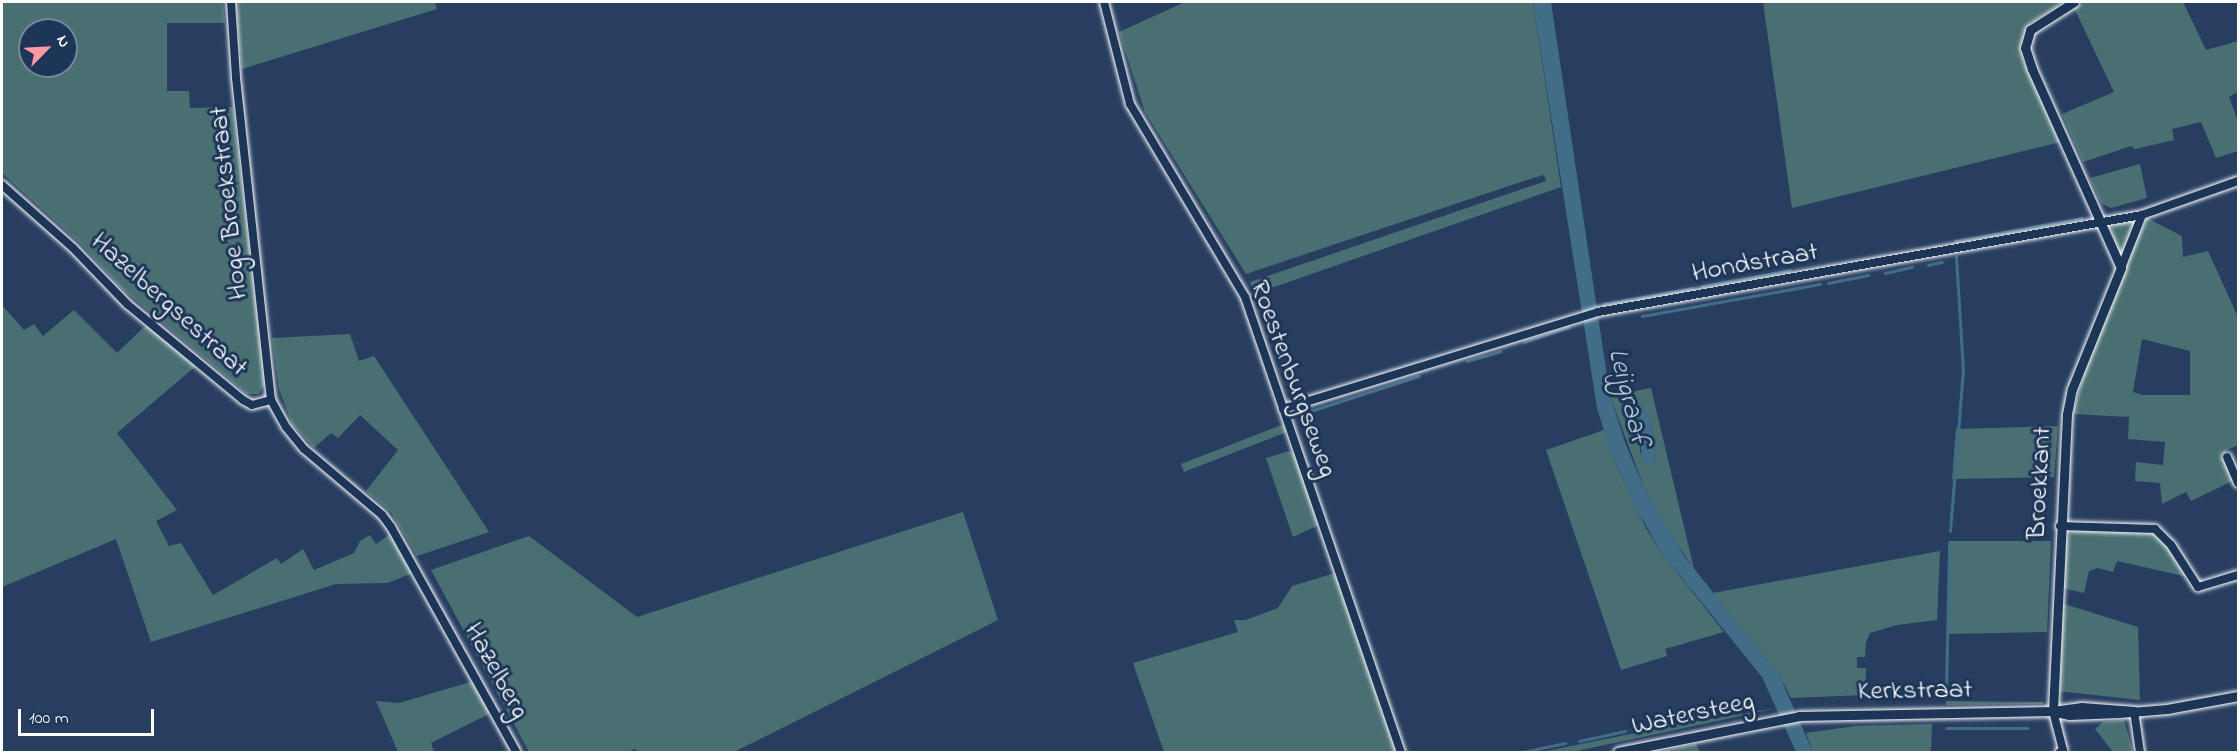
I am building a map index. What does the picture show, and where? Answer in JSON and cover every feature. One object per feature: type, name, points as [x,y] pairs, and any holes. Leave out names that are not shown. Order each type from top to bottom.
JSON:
[{"type":"street","name":"Hoge Broekstraat","points":[[231,2],[236,78],[271,400]]},
{"type":"street","name":"Roestenburgseweg","points":[[1104,2],[1130,104],[1245,297],[1401,753]]},
{"type":"street","points":[[2074,2],[2030,30],[2025,48],[2032,69],[2121,268]]},
{"type":"street","name":"Hondstraat","points":[[1283,409],[1598,312],[2142,215],[2238,181]]},
{"type":"street","name":"Hazelbergsestraat","points":[[2,185],[73,248],[128,304],[243,400],[252,405],[271,400],[286,427],[304,449],[382,514],[438,610]]},
{"type":"street","name":"Broekkant","points":[[2053,711],[2064,432],[2072,389],[2142,215]]},
{"type":"street","points":[[2227,457],[2238,483]]},
{"type":"street","points":[[2060,526],[2155,529],[2171,545],[2199,587],[2222,578],[2238,575]]},
{"type":"street","name":"Hazelberg","points":[[438,610],[516,753]]},
{"type":"street","name":"Kerkstraat","points":[[1778,719],[1799,716],[2053,711],[2082,707],[2134,711],[2167,709],[2238,696]]},
{"type":"street","points":[[2053,711],[2063,750],[2060,753]]},
{"type":"street","points":[[2134,711],[2140,753]]},
{"type":"street","name":"Watersteeg","points":[[1618,753],[1778,719]]},
{"type":"green space","points":[[2,2],[223,2],[225,23],[167,23],[167,91],[189,91],[190,108],[233,107],[265,384],[259,394],[247,394],[121,288],[82,245],[2,173]]},
{"type":"green space","points":[[236,2],[435,2],[437,9],[242,69]]},
{"type":"green space","points":[[1185,2],[1533,2],[1561,187],[1254,294],[1250,282],[1546,181],[1544,175],[1530,179],[1246,274],[1145,112],[1119,32]]},
{"type":"green space","points":[[1763,2],[2063,2],[2029,24],[2021,46],[2023,60],[2061,142],[1792,208]]},
{"type":"green space","points":[[2085,2],[2183,2],[2206,50],[2238,41],[2238,92],[2229,97],[2238,121],[2238,151],[2216,158],[2201,122],[2172,129],[2174,140],[2135,149],[2131,146],[2083,162],[2062,114],[2114,92],[2074,8]]},
{"type":"green space","points":[[2140,164],[2147,198],[2111,208],[2101,203],[2090,178]]},
{"type":"green space","points":[[2147,218],[2182,236],[2183,257],[2208,251],[2238,317],[2238,445],[2225,451],[2237,479],[2191,501],[2186,492],[2162,504],[2160,483],[2135,481],[2136,462],[2163,465],[2165,442],[2128,439],[2129,417],[2073,414],[2083,377],[2128,258]],"holes":[[[2142,339],[2190,351],[2190,395],[2142,395],[2133,392]]]},
{"type":"green space","points":[[2135,219],[2136,222],[2120,257],[2111,229],[2115,224]]},
{"type":"green space","points":[[2,305],[24,330],[34,324],[43,336],[74,310],[117,353],[143,328],[149,326],[196,366],[117,433],[177,510],[156,521],[169,546],[181,543],[213,595],[277,558],[281,564],[303,549],[314,570],[354,553],[360,541],[370,535],[376,544],[392,533],[415,572],[388,583],[336,584],[151,642],[116,539],[2,587]]},
{"type":"green space","points":[[350,334],[359,361],[374,356],[489,532],[417,556],[391,512],[366,491],[398,450],[360,415],[338,438],[331,433],[314,448],[292,424],[279,389],[272,338]]},
{"type":"green space","points":[[1651,388],[1694,569],[1664,525],[1645,490],[1610,396]],"holes":[[[1646,411],[1651,422],[1656,459],[1640,453],[1640,437],[1630,421]]]},
{"type":"green space","points":[[1284,424],[1287,432],[1184,472],[1181,464]]},
{"type":"green space","points":[[2058,426],[2054,477],[1952,479],[1956,429]]},
{"type":"green space","points":[[1604,430],[1619,471],[1646,528],[1661,552],[1724,632],[1665,649],[1667,656],[1621,670],[1546,450]]},
{"type":"green space","points":[[1289,451],[1294,452],[1319,525],[1293,537],[1266,458]]},
{"type":"green space","points":[[963,512],[998,620],[734,752],[638,752],[635,749],[628,752],[529,752],[431,570],[529,536],[637,617]]},
{"type":"green space","points":[[2074,528],[2159,529],[2188,577],[2117,561],[2113,572],[2098,568],[2089,571],[2084,593],[2062,588],[2064,543]]},
{"type":"green space","points":[[1949,541],[2051,541],[2047,632],[1947,634]]},
{"type":"green space","points":[[1940,551],[1937,620],[1897,625],[1870,633],[1866,642],[1865,657],[1857,657],[1857,668],[1866,668],[1865,695],[1791,698],[1779,675],[1713,593]]},
{"type":"green space","points":[[1335,573],[1397,752],[1164,752],[1133,663],[1238,632],[1234,620],[1245,620],[1278,608],[1292,586]]},
{"type":"green space","points":[[2061,603],[2138,627],[2140,700],[2057,691]]},
{"type":"green space","points":[[474,681],[491,713],[431,743],[434,752],[398,752],[376,701],[399,703]]},
{"type":"green space","points":[[1946,701],[2043,702],[2043,704],[1946,705]]},
{"type":"green space","points":[[1778,708],[1572,752],[1541,752],[1685,723]]},
{"type":"green space","points":[[2124,720],[2133,752],[2113,752],[2095,729],[2103,722]]},
{"type":"green space","points":[[1932,724],[1931,752],[1813,752],[1806,733],[1855,726]]},
{"type":"green space","points":[[1696,744],[1700,752],[1658,752]]},
{"type":"water","points":[[1533,2],[1551,2],[1610,396],[1626,445],[1645,490],[1684,556],[1779,675],[1813,752],[1796,752],[1762,677],[1661,552],[1634,504],[1609,447],[1597,408]]},
{"type":"water","points":[[1639,405],[1647,411],[1651,422],[1656,459],[1655,464],[1651,467],[1642,462],[1640,437],[1630,421],[1633,408]]},
{"type":"waterway","points":[[1955,241],[2082,218]]},
{"type":"waterway","points":[[1950,531],[1963,371],[1956,256]]},
{"type":"waterway","points":[[1928,265],[1942,262]]},
{"type":"waterway","points":[[1885,273],[1912,267]]},
{"type":"waterway","points":[[1702,286],[1790,270]]},
{"type":"waterway","points":[[1828,283],[1868,275]]},
{"type":"waterway","points":[[1642,316],[1820,284]]},
{"type":"waterway","points":[[1603,304],[1693,288]]},
{"type":"waterway","points":[[1524,342],[1569,327]]},
{"type":"waterway","points":[[1467,361],[1501,351]]},
{"type":"waterway","points":[[1295,416],[1419,376]]},
{"type":"waterway","points":[[1946,692],[1949,543]]},
{"type":"waterway","points":[[1946,728],[2028,728]]},
{"type":"waterway","points":[[1579,741],[1625,731]]},
{"type":"waterway","points":[[1522,752],[1565,743]]},
{"type":"water label","name":"Leijgraaf","points":[[1627,397]]}]
